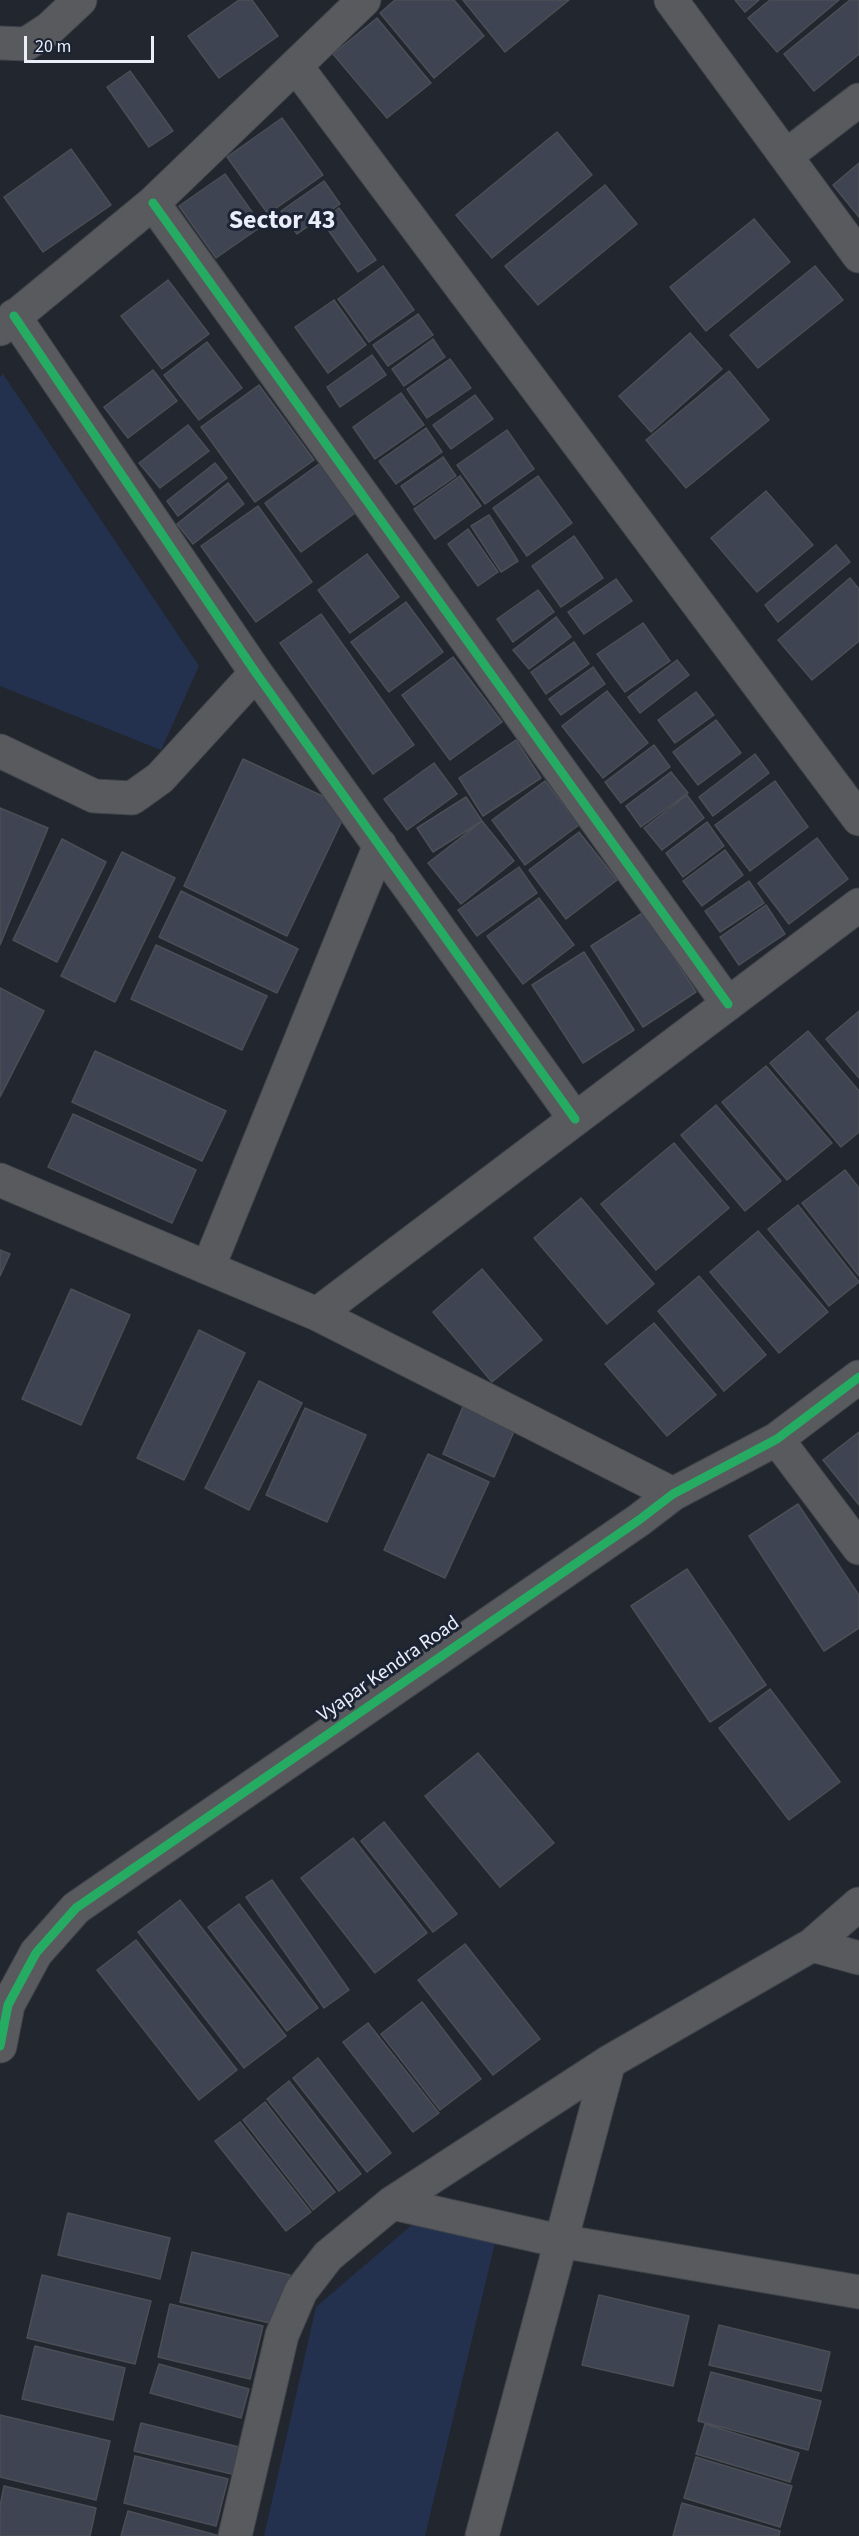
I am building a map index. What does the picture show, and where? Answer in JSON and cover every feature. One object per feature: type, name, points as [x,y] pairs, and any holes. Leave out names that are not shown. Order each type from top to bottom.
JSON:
[{"type":"street","points":[[0,44],[26,44],[49,30],[80,0]]},
{"type":"street","points":[[364,0],[153,203],[7,322],[575,1119]]},
{"type":"street","points":[[671,0],[859,256]]},
{"type":"street","points":[[296,66],[859,819]]},
{"type":"street","points":[[786,156],[859,100]]},
{"type":"street","points":[[153,203],[728,1004]]},
{"type":"street","points":[[0,751],[94,796],[132,798],[160,778],[256,673]]},
{"type":"street","points":[[208,1268],[380,845]]},
{"type":"street","points":[[317,1314],[859,905]]},
{"type":"street","points":[[0,1180],[317,1314],[673,1494]]},
{"type":"street","name":"Vyapar Kendra Road","points":[[0,2046],[8,2005],[36,1953],[76,1908],[639,1520],[673,1494],[777,1439],[859,1377]]},
{"type":"street","points":[[777,1439],[859,1548]]},
{"type":"street","points":[[235,2536],[282,2335],[301,2291],[328,2256],[392,2203],[609,2062],[812,1945],[859,1904]]},
{"type":"street","points":[[812,1945],[859,1958]]},
{"type":"street","points":[[483,2536],[609,2062]]},
{"type":"street","points":[[392,2203],[560,2241],[859,2292]]},
{"type":"shaded area","points":[[3,374],[199,666],[161,750],[0,686],[0,377]]},
{"type":"shaded area","points":[[413,2224],[495,2243],[425,2536],[264,2536],[316,2307]]},
{"type":"building","points":[[239,0],[252,0],[278,36],[219,78],[188,36]]},
{"type":"building","points":[[395,0],[454,0],[484,36],[434,78],[380,13]]},
{"type":"building","points":[[463,0],[569,0],[505,52]]},
{"type":"building","points":[[735,0],[759,0],[745,12]]},
{"type":"building","points":[[770,0],[839,0],[777,52],[748,18]]},
{"type":"building","points":[[850,0],[859,0],[859,54],[814,91],[784,54]]},
{"type":"building","points":[[377,18],[431,83],[387,118],[333,54]]},
{"type":"building","points":[[130,71],[173,131],[149,147],[107,87]]},
{"type":"building","points":[[282,118],[323,175],[268,214],[227,157]]},
{"type":"building","points":[[557,132],[592,175],[492,258],[456,215]]},
{"type":"building","points":[[71,149],[111,205],[43,252],[4,197]]},
{"type":"building","points":[[859,163],[859,217],[833,185]]},
{"type":"building","points":[[225,174],[262,226],[216,258],[179,206]]},
{"type":"building","points":[[324,181],[340,204],[297,234],[281,211]]},
{"type":"building","points":[[605,185],[637,224],[538,305],[505,266]]},
{"type":"building","points":[[339,208],[376,260],[358,272],[321,220]]},
{"type":"building","points":[[754,219],[790,262],[706,331],[670,287]]},
{"type":"building","points":[[383,266],[414,310],[369,342],[338,299]]},
{"type":"building","points":[[815,266],[843,300],[758,368],[730,335]]},
{"type":"building","points":[[168,280],[209,334],[162,369],[121,316]]},
{"type":"building","points":[[334,300],[366,345],[328,373],[295,327]]},
{"type":"building","points":[[418,314],[433,335],[388,366],[373,345]]},
{"type":"building","points":[[690,333],[722,369],[651,432],[619,396]]},
{"type":"building","points":[[433,339],[445,357],[404,386],[392,369]]},
{"type":"building","points":[[207,342],[242,388],[199,420],[164,375]]},
{"type":"building","points":[[372,355],[386,375],[340,407],[327,387]]},
{"type":"building","points":[[450,359],[471,388],[427,418],[407,389]]},
{"type":"building","points":[[153,370],[177,401],[128,438],[104,407]]},
{"type":"building","points":[[729,371],[769,420],[686,488],[646,440]]},
{"type":"building","points":[[259,385],[314,460],[255,502],[201,427]]},
{"type":"building","points":[[401,393],[424,425],[375,459],[353,427]]},
{"type":"building","points":[[475,395],[493,419],[451,449],[433,425]]},
{"type":"building","points":[[188,425],[209,451],[160,488],[139,463]]},
{"type":"building","points":[[426,428],[442,452],[396,484],[379,461]]},
{"type":"building","points":[[507,430],[534,469],[485,504],[457,465]]},
{"type":"building","points":[[443,457],[456,476],[414,505],[401,486]]},
{"type":"building","points":[[326,459],[362,508],[301,552],[265,503]]},
{"type":"building","points":[[215,463],[227,478],[178,516],[167,501]]},
{"type":"building","points":[[460,476],[481,506],[435,539],[414,509]]},
{"type":"building","points":[[538,476],[572,523],[527,556],[493,508]]},
{"type":"building","points":[[228,483],[244,504],[193,544],[177,524]]},
{"type":"building","points":[[766,491],[813,545],[757,592],[711,538]]},
{"type":"building","points":[[258,506],[312,582],[256,622],[201,546]]},
{"type":"building","points":[[489,515],[518,561],[501,572],[471,526]]},
{"type":"building","points":[[468,529],[498,572],[478,586],[448,544]]},
{"type":"building","points":[[574,536],[603,578],[561,607],[532,566]]},
{"type":"building","points":[[836,545],[850,562],[778,622],[765,605]]},
{"type":"building","points":[[367,554],[399,597],[350,633],[318,590]]},
{"type":"building","points":[[850,578],[859,589],[859,641],[812,680],[778,640]]},
{"type":"building","points":[[616,579],[632,601],[584,634],[568,612]]},
{"type":"building","points":[[538,590],[554,612],[513,642],[497,619]]},
{"type":"building","points":[[406,602],[443,652],[389,692],[351,642]]},
{"type":"building","points":[[321,614],[414,745],[373,774],[280,643]]},
{"type":"building","points":[[556,617],[571,637],[529,669],[513,650]]},
{"type":"building","points":[[643,623],[670,661],[625,692],[597,654]]},
{"type":"building","points":[[574,642],[589,664],[546,694],[531,672]]},
{"type":"building","points":[[453,657],[502,722],[450,760],[402,695]]},
{"type":"building","points":[[677,660],[689,675],[640,713],[628,697]]},
{"type":"building","points":[[593,667],[605,684],[561,715],[549,699]]},
{"type":"building","points":[[607,691],[648,743],[603,778],[562,726]]},
{"type":"building","points":[[696,692],[714,715],[675,743],[658,720]]},
{"type":"building","points":[[716,720],[741,753],[698,785],[673,752]]},
{"type":"building","points":[[516,740],[541,778],[483,816],[459,778]]},
{"type":"building","points":[[654,745],[670,767],[621,803],[605,782]]},
{"type":"building","points":[[755,754],[769,773],[713,816],[699,797]]},
{"type":"building","points":[[243,759],[348,808],[287,936],[184,886]]},
{"type":"building","points":[[434,763],[457,794],[407,830],[384,799]]},
{"type":"building","points":[[671,772],[688,793],[641,827],[626,806]]},
{"type":"building","points":[[545,781],[579,825],[525,865],[492,820]]},
{"type":"building","points":[[775,781],[808,827],[750,871],[715,825]]},
{"type":"building","points":[[687,795],[704,818],[662,850],[644,828]]},
{"type":"building","points":[[466,797],[482,821],[433,852],[417,828]]},
{"type":"building","points":[[0,808],[48,828],[0,945]]},
{"type":"building","points":[[482,821],[514,861],[461,904],[428,863]]},
{"type":"building","points":[[707,822],[724,846],[683,877],[666,853]]},
{"type":"building","points":[[579,832],[617,880],[566,919],[529,870]]},
{"type":"building","points":[[817,838],[848,879],[789,924],[758,883]]},
{"type":"building","points":[[62,839],[106,862],[57,962],[13,940]]},
{"type":"building","points":[[725,850],[743,875],[702,906],[683,881]]},
{"type":"building","points":[[122,852],[175,878],[115,1002],[61,976]]},
{"type":"building","points":[[519,867],[537,893],[477,936],[458,910]]},
{"type":"building","points":[[749,881],[764,903],[720,932],[705,911]]},
{"type":"building","points":[[181,891],[298,949],[277,993],[159,937]]},
{"type":"building","points":[[539,898],[574,945],[523,984],[487,936]]},
{"type":"building","points":[[766,905],[785,934],[739,965],[720,937]]},
{"type":"building","points":[[644,912],[696,992],[643,1027],[591,946]]},
{"type":"building","points":[[156,945],[267,996],[242,1050],[131,999]]},
{"type":"building","points":[[584,952],[634,1030],[583,1063],[532,985]]},
{"type":"building","points":[[0,988],[44,1011],[0,1097]]},
{"type":"building","points":[[859,1011],[859,1078],[826,1039]]},
{"type":"building","points":[[808,1031],[859,1091],[859,1132],[841,1147],[770,1063]]},
{"type":"building","points":[[95,1051],[226,1111],[202,1161],[72,1102]]},
{"type":"building","points":[[766,1066],[832,1143],[787,1180],[722,1102]]},
{"type":"building","points":[[716,1105],[781,1181],[745,1211],[681,1135]]},
{"type":"building","points":[[73,1114],[196,1170],[172,1223],[48,1167]]},
{"type":"building","points":[[674,1143],[729,1208],[656,1270],[601,1204]]},
{"type":"building","points":[[845,1170],[859,1188],[859,1276],[802,1203]]},
{"type":"building","points":[[581,1198],[654,1284],[607,1324],[534,1238]]},
{"type":"building","points":[[798,1205],[859,1282],[829,1306],[768,1229]]},
{"type":"building","points":[[758,1231],[828,1312],[779,1353],[710,1272]]},
{"type":"building","points":[[0,1250],[10,1254],[0,1276]]},
{"type":"building","points":[[482,1269],[542,1340],[492,1382],[433,1312]]},
{"type":"building","points":[[699,1276],[766,1355],[724,1391],[658,1311]]},
{"type":"building","points":[[71,1289],[130,1315],[81,1425],[22,1399]]},
{"type":"building","points":[[654,1323],[716,1395],[667,1436],[605,1364]]},
{"type":"building","points":[[199,1330],[245,1353],[184,1480],[137,1458]]},
{"type":"building","points":[[259,1381],[302,1403],[249,1510],[205,1488]]},
{"type":"building","points":[[467,1397],[519,1420],[494,1477],[443,1454]]},
{"type":"building","points":[[305,1408],[366,1435],[327,1522],[266,1495]]},
{"type":"building","points":[[859,1432],[859,1505],[823,1460]]},
{"type":"building","points":[[428,1454],[489,1482],[445,1578],[384,1550]]},
{"type":"building","points":[[798,1504],[859,1595],[859,1628],[824,1651],[749,1536]]},
{"type":"building","points":[[687,1569],[766,1685],[710,1722],[631,1606]]},
{"type":"building","points":[[770,1689],[840,1782],[789,1820],[719,1728]]},
{"type":"building","points":[[478,1753],[554,1843],[500,1887],[425,1796]]},
{"type":"building","points":[[384,1822],[457,1914],[433,1932],[361,1841]]},
{"type":"building","points":[[353,1838],[427,1933],[375,1973],[301,1878]]},
{"type":"building","points":[[272,1880],[349,1990],[324,2008],[246,1897]]},
{"type":"building","points":[[180,1900],[286,2036],[244,2068],[138,1932]]},
{"type":"building","points":[[239,1904],[318,2008],[287,2031],[208,1927]]},
{"type":"building","points":[[136,1940],[237,2070],[199,2100],[97,1970]]},
{"type":"building","points":[[465,1944],[540,2039],[493,2075],[418,1980]]},
{"type":"building","points":[[422,2002],[481,2079],[440,2110],[381,2034]]},
{"type":"building","points":[[368,2023],[439,2113],[413,2132],[343,2042]]},
{"type":"building","points":[[318,2058],[391,2153],[367,2172],[293,2078]]},
{"type":"building","points":[[289,2081],[361,2174],[339,2191],[267,2099]]},
{"type":"building","points":[[265,2102],[335,2192],[313,2210],[243,2120]]},
{"type":"building","points":[[240,2122],[311,2212],[286,2231],[215,2141]]},
{"type":"building","points":[[68,2213],[170,2238],[160,2279],[58,2255]]},
{"type":"building","points":[[192,2252],[290,2275],[278,2325],[180,2302]]},
{"type":"building","points":[[42,2275],[151,2301],[135,2364],[27,2338]]},
{"type":"building","points":[[599,2295],[689,2316],[673,2386],[582,2365]]},
{"type":"building","points":[[170,2304],[263,2326],[250,2379],[158,2357]]},
{"type":"building","points":[[719,2325],[830,2352],[821,2391],[709,2365]]},
{"type":"building","points":[[35,2346],[125,2368],[113,2420],[22,2399]]},
{"type":"building","points":[[159,2364],[249,2389],[241,2418],[150,2393]]},
{"type":"building","points":[[711,2372],[821,2401],[808,2450],[698,2421]]},
{"type":"building","points":[[0,2415],[110,2441],[96,2500],[0,2477]]},
{"type":"building","points":[[141,2423],[243,2448],[236,2475],[134,2451]]},
{"type":"building","points":[[705,2424],[799,2453],[790,2482],[696,2454]]},
{"type":"building","points":[[135,2456],[228,2479],[216,2526],[124,2503]]},
{"type":"building","points":[[696,2457],[792,2486],[780,2527],[684,2498]]},
{"type":"building","points":[[4,2486],[96,2508],[90,2536],[0,2536],[0,2506]]},
{"type":"building","points":[[682,2503],[780,2531],[779,2536],[673,2536]]},
{"type":"building","points":[[128,2511],[220,2536],[121,2536]]},
{"type":"cycle path","points":[[153,203],[728,1004]]},
{"type":"cycle path","points":[[14,316],[256,673],[575,1119]]},
{"type":"cycle path","points":[[0,2046],[8,2005],[36,1953],[76,1908],[639,1520],[673,1494],[777,1439],[859,1377]]},
{"type":"district","name":"Sector 43","points":[[282,222]]}]
